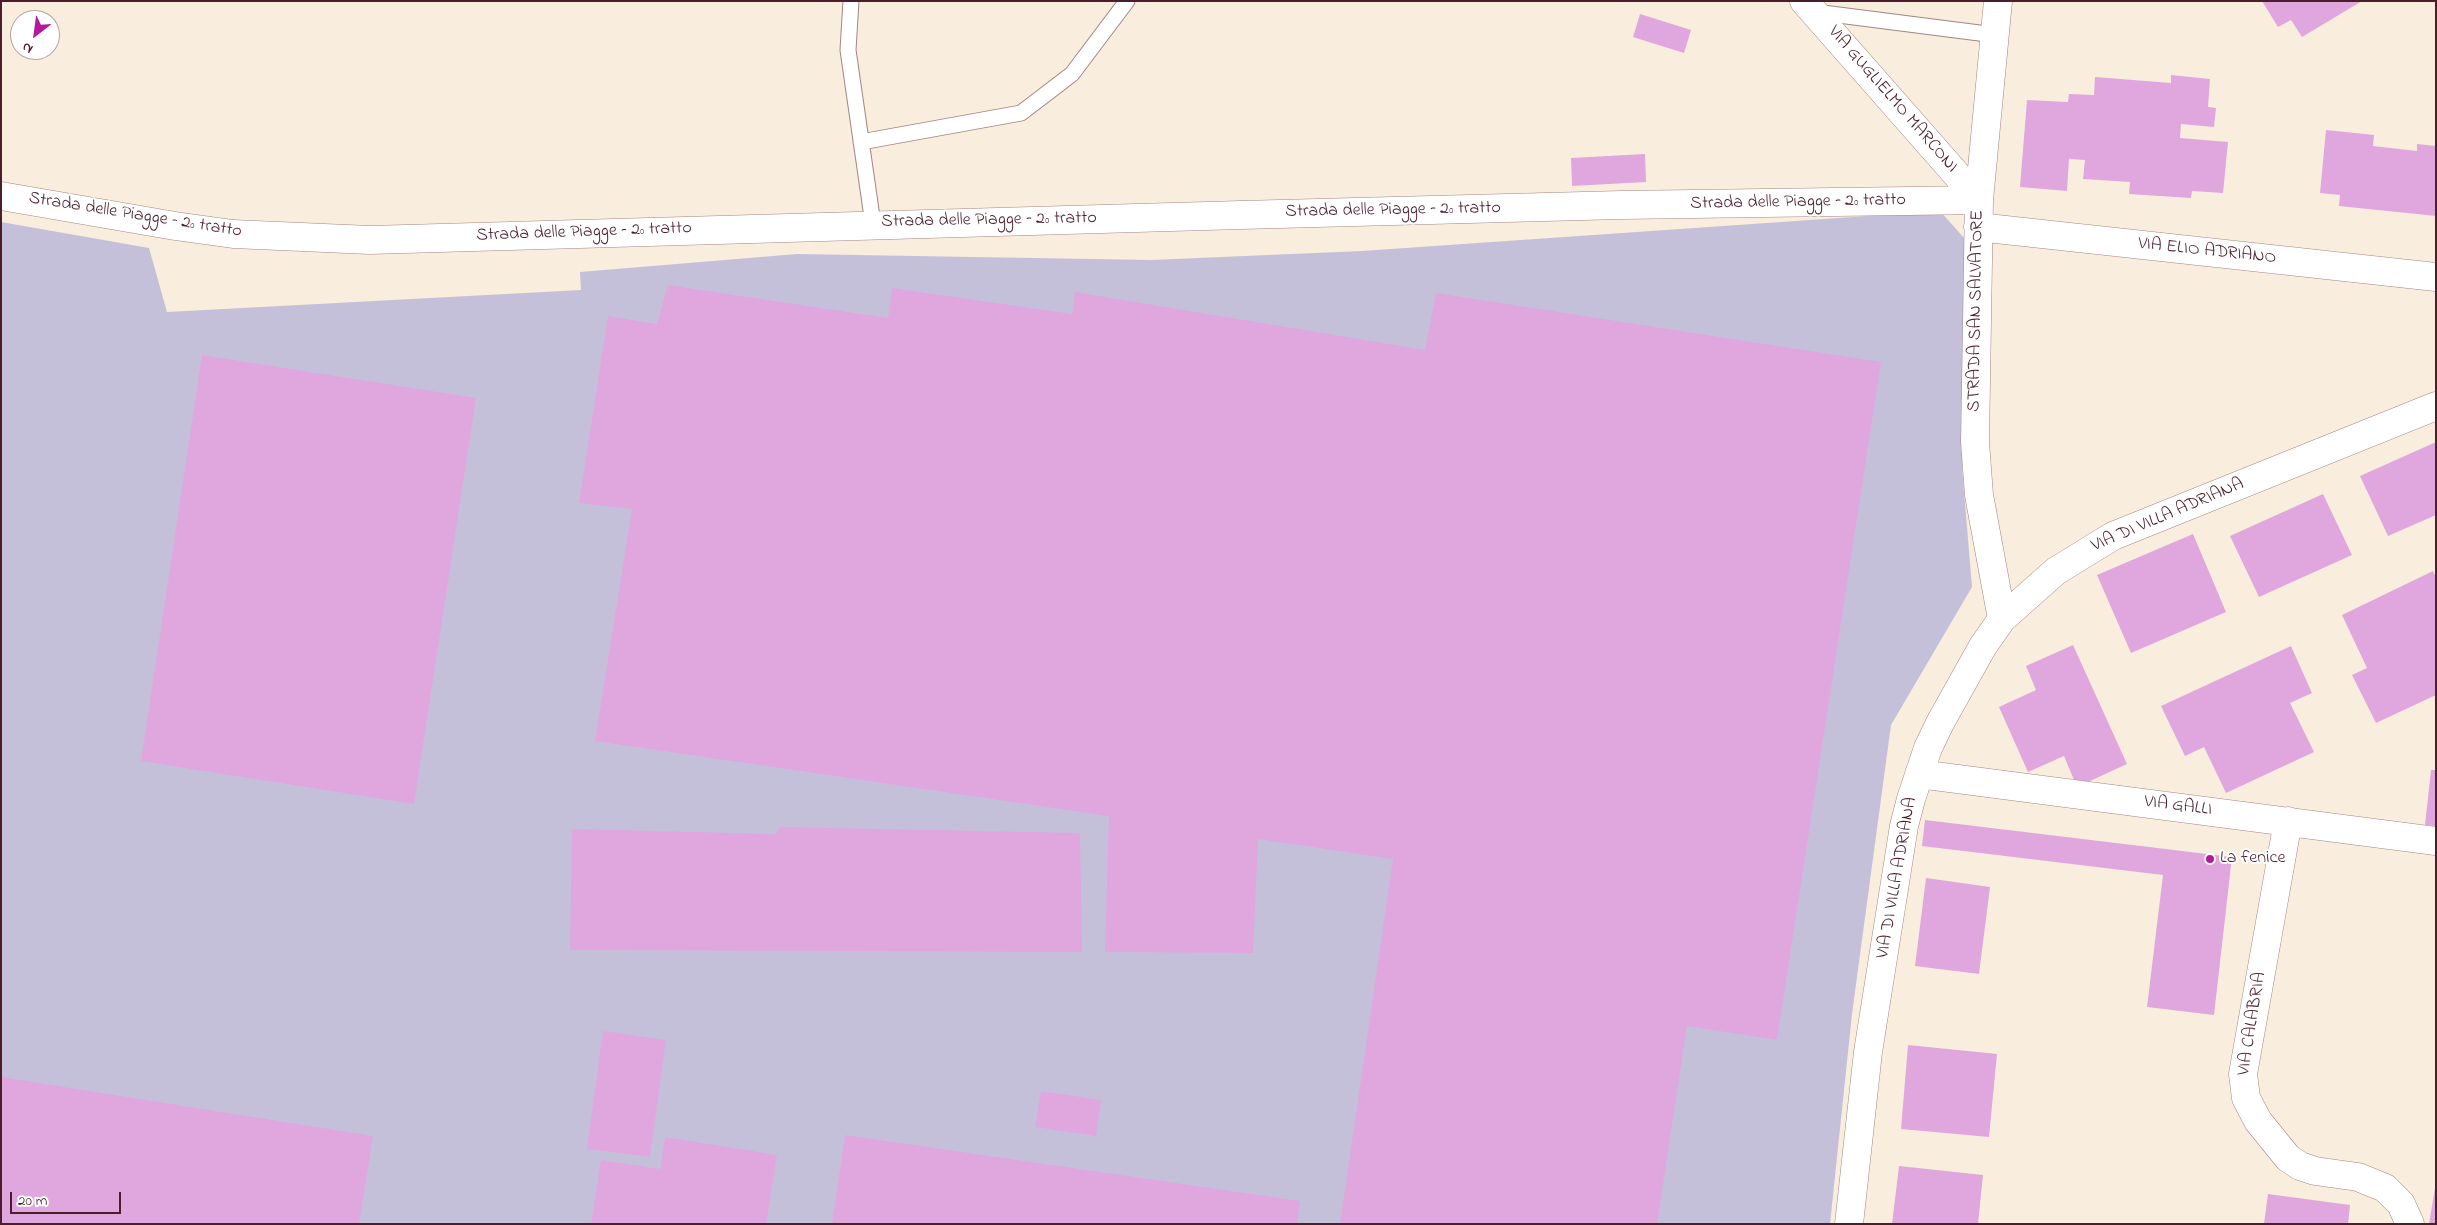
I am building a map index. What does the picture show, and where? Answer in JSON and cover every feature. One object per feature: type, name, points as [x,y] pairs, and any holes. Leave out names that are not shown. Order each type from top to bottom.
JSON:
[{"type":"street","name":"STRADA SAN SALVATORE","points":[[1998,1],[1979,200],[1975,469],[2002,619]]},
{"type":"street","name":"VIA GUGLIELMO MARCONI","points":[[1809,7],[1979,200]]},
{"type":"street","name":"Strada delle Piagge – 2º tratto","points":[[1,196],[233,234],[370,240],[873,224],[1621,205],[1979,200]]},
{"type":"street","name":"VIA ELIO ADRIANO","points":[[1978,226],[2436,277]]},
{"type":"street","name":"VIA DI VILLA ADRIANA","points":[[1849,1224],[1870,1042],[1904,826],[1919,774],[1940,723],[1979,654],[2002,619],[2056,572],[2113,536],[2436,406]]},
{"type":"street","name":"VIA GALLI","points":[[1919,774],[2436,841]]},
{"type":"street","name":"VIA CALABRIA","points":[[2288,821],[2243,1074],[2246,1098],[2258,1121],[2288,1158],[2308,1169],[2367,1180],[2385,1188],[2401,1204],[2410,1224]]},
{"type":"lane","points":[[851,1],[848,50],[873,224]]},
{"type":"lane","points":[[861,142],[1021,113],[1072,74],[1127,1]]},
{"type":"lane","points":[[1809,7],[1995,35]]},
{"type":"shaded area","points":[[1940,211],[1965,239],[1962,467],[1972,587],[1891,725],[1852,1014],[1830,1224],[1,1224],[1,222],[149,248],[167,312],[581,290],[580,272],[797,254],[1151,260],[1362,251]]},
{"type":"building","points":[[2262,1],[2362,1],[2302,37],[2291,20],[2278,27]]},
{"type":"building","points":[[1640,14],[1691,30],[1684,53],[1633,37]]},
{"type":"building","points":[[2171,75],[2210,79],[2208,107],[2216,108],[2214,127],[2181,124],[2180,138],[2228,142],[2223,193],[2192,191],[2191,198],[2129,194],[2130,182],[2083,179],[2085,160],[2069,159],[2067,191],[2020,187],[2027,100],[2068,102],[2069,94],[2094,95],[2095,77],[2171,83]]},
{"type":"building","points":[[2326,130],[2374,135],[2373,146],[2417,151],[2417,144],[2436,146],[2436,216],[2339,206],[2340,195],[2320,193]]},
{"type":"building","points":[[1645,154],[1646,182],[1572,186],[1571,158]]},
{"type":"building","points":[[668,285],[888,318],[892,288],[1072,314],[1075,292],[1425,350],[1436,293],[1881,362],[1777,1040],[1687,1026],[1657,1224],[1340,1224],[1393,859],[1258,839],[1253,953],[1105,952],[1109,816],[595,741],[632,509],[579,503],[608,316],[657,324]]},
{"type":"building","points":[[202,355],[476,398],[414,804],[141,761]]},
{"type":"building","points":[[2436,442],[2436,515],[2388,536],[2360,476]]},
{"type":"building","points":[[2323,494],[2352,555],[2259,597],[2230,536]]},
{"type":"building","points":[[2193,534],[2226,612],[2131,653],[2097,575]]},
{"type":"building","points":[[2433,571],[2436,577],[2436,695],[2376,723],[2352,675],[2367,668],[2342,615]]},
{"type":"building","points":[[2073,645],[2127,764],[2077,787],[2064,756],[2028,772],[1999,707],[2036,690],[2026,666]]},
{"type":"building","points":[[2291,646],[2312,693],[2290,703],[2314,752],[2226,793],[2204,747],[2185,756],[2161,706]]},
{"type":"building","points":[[2431,770],[2436,770],[2436,826],[2425,825]]},
{"type":"building","points":[[1925,820],[2232,857],[2214,1015],[2147,1007],[2163,875],[1922,846]]},
{"type":"building","points":[[780,827],[1080,833],[1082,952],[570,950],[572,829],[776,834]]},
{"type":"building","points":[[1926,878],[1990,887],[1979,974],[1915,966]]},
{"type":"building","points":[[603,1031],[666,1040],[650,1157],[587,1149]]},
{"type":"building","points":[[1908,1045],[1997,1054],[1989,1137],[1901,1129]]},
{"type":"building","points":[[1,1077],[373,1136],[359,1224],[1,1224]]},
{"type":"building","points":[[1041,1091],[1101,1100],[1096,1136],[1035,1127]]},
{"type":"building","points":[[845,1135],[1300,1201],[1297,1224],[832,1224]]},
{"type":"building","points":[[665,1137],[777,1155],[766,1224],[591,1224],[601,1160],[660,1169]]},
{"type":"building","points":[[1899,1166],[1983,1175],[1978,1224],[1892,1224]]},
{"type":"building","points":[[2435,1188],[2436,1224],[2429,1224]]},
{"type":"building","points":[[2268,1194],[2350,1205],[2348,1224],[2264,1224]]},
{"type":"place","name":"La fenice","points":[[2210,859]]}]
